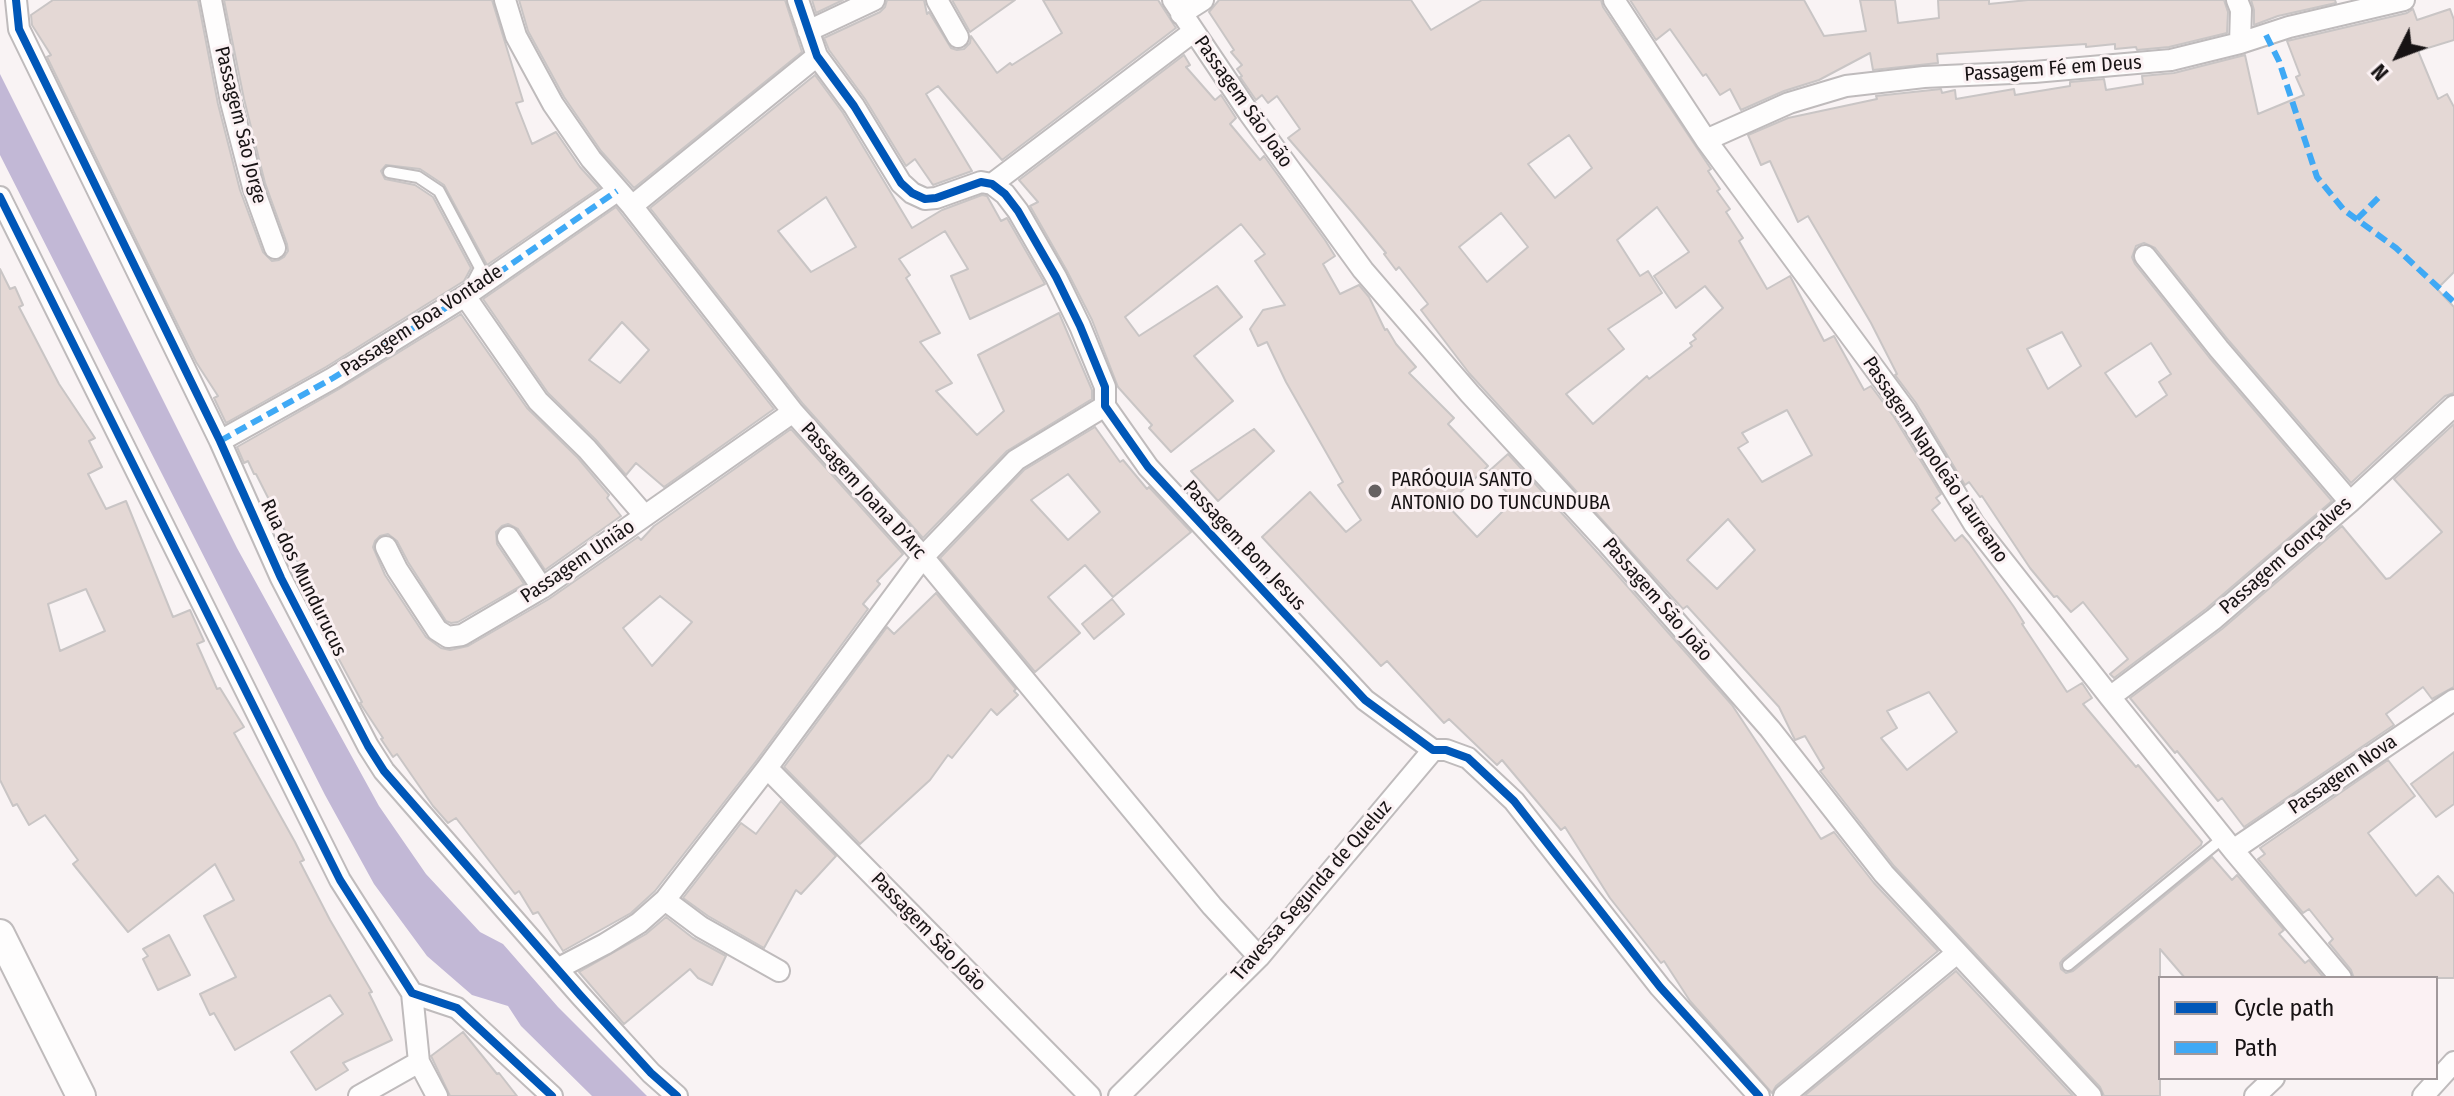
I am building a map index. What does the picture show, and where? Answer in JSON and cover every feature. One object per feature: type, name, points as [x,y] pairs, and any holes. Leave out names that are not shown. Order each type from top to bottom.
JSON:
[{"type":"street","name":"Rua dos Mundurucus","points":[[16,0],[19,29],[220,441],[281,578],[368,746],[384,771],[557,969],[651,1073],[677,1096]]},
{"type":"street","name":"Passagem São Jorge","points":[[211,0],[231,102],[253,187],[275,248]]},
{"type":"street","name":"Passagem Joana D’Arc","points":[[505,0],[516,36],[553,104],[591,159],[632,206],[793,412],[923,557],[1212,906],[1259,957]]},
{"type":"street","points":[[798,0],[817,56],[854,106],[901,183],[925,199],[981,182],[992,184],[1193,32]]},
{"type":"street","points":[[808,31],[874,0]]},
{"type":"street","points":[[937,0],[958,37]]},
{"type":"street","points":[[1177,7],[1203,0]]},
{"type":"street","name":"Passagem Napoleão Laureano","points":[[1614,0],[1706,140],[1905,410],[1974,524],[2228,844],[2339,976]]},
{"type":"street","points":[[2237,0],[2241,10],[2240,43]]},
{"type":"street","name":"Passagem Fé em Deus","points":[[1706,140],[1789,103],[1846,86],[1924,77],[2034,72],[2171,60],[2289,27],[2404,0]]},
{"type":"street","name":"Passagem São João","points":[[1177,7],[1249,113],[1363,270],[1770,729],[1884,874],[2091,1096]]},
{"type":"street","points":[[632,206],[817,56]]},
{"type":"street","name":"Passagem Bom Jesus","points":[[992,184],[1005,194],[1018,211],[1080,326],[1105,387],[1105,406],[1148,467],[1365,700],[1433,750],[1446,750],[1468,758],[1514,801],[1660,987],[1759,1096]]},
{"type":"street","name":"Passagem Boa Vontade","points":[[220,441],[333,378],[465,296],[617,191]]},
{"type":"street","points":[[0,197],[340,880],[412,993],[419,1062],[437,1096]]},
{"type":"street","points":[[2145,256],[2219,349],[2350,502]]},
{"type":"street","points":[[465,296],[538,401],[587,449],[645,516]]},
{"type":"street","points":[[557,969],[639,923],[665,900],[923,557],[1016,460],[1105,406]]},
{"type":"street","name":"Passagem Gonçalves","points":[[2110,697],[2214,619],[2350,502],[2454,406]]},
{"type":"street","name":"Passagem União","points":[[386,547],[437,630],[448,637],[468,633],[542,588],[793,412]]},
{"type":"street","points":[[508,537],[542,588]]},
{"type":"street","name":"Passagem Nova","points":[[2228,844],[2454,700]]},
{"type":"street","name":"Travessa Segunda de Queluz","points":[[1119,1096],[1259,957],[1433,750]]},
{"type":"street","name":"Passagem São João","points":[[767,768],[1090,1096]]},
{"type":"street","points":[[665,900],[701,927],[779,971]]},
{"type":"street","points":[[0,934],[81,1096]]},
{"type":"street","points":[[1784,1096],[1957,953]]},
{"type":"street","points":[[412,993],[457,1008],[552,1096]]},
{"type":"street","points":[[359,1096],[419,1062]]},
{"type":"street","points":[[2430,1089],[2454,1062]]},
{"type":"street","points":[[2255,1096],[2272,1080]]},
{"type":"lane","points":[[389,172],[418,177],[439,191],[480,268],[465,296]]},
{"type":"lane","points":[[2068,965],[2228,844]]},
{"type":"shaded area","points":[[0,74],[237,548],[379,806],[426,874],[480,932],[503,944],[558,1007],[647,1096],[592,1096],[521,1026],[508,1006],[472,995],[427,956],[374,884],[325,795],[0,155]]},
{"type":"building","points":[[53,0],[198,0],[218,104],[240,190],[263,252],[272,261],[284,257],[288,251],[287,244],[265,183],[224,0],[492,0],[523,101],[516,103],[532,144],[556,132],[599,188],[487,265],[444,185],[420,169],[386,165],[381,171],[385,179],[415,185],[433,197],[471,268],[464,281],[326,367],[226,423],[214,398],[218,396],[196,362],[47,57],[51,55],[32,25],[31,15]]},
{"type":"building","points":[[519,0],[785,0],[802,52],[634,188],[601,151],[564,97],[528,31]]},
{"type":"building","points":[[812,0],[843,0],[816,13]]},
{"type":"building","points":[[887,0],[924,0],[927,14],[929,12],[951,48],[964,49],[970,43],[971,36],[997,73],[1062,33],[1043,0],[1158,0],[1176,28],[1002,160],[938,86],[926,94],[972,171],[933,185],[915,159],[906,166],[824,38],[880,12]]},
{"type":"building","points":[[952,0],[1015,0],[970,32]]},
{"type":"building","points":[[1219,0],[1411,0],[1431,30],[1482,0],[1601,0],[1711,169],[1708,171],[1720,189],[1717,191],[1730,209],[1726,212],[1743,238],[1739,241],[1767,289],[1790,276],[1824,341],[1834,336],[1864,390],[1871,386],[1894,417],[1941,494],[1936,498],[1940,503],[1932,510],[1955,541],[1962,535],[1969,543],[2014,607],[2067,692],[2082,683],[2092,698],[2083,704],[2202,842],[2063,959],[2061,969],[2066,973],[2073,971],[2212,857],[2232,880],[2237,875],[2284,930],[2279,934],[2305,963],[2309,960],[2322,976],[2183,976],[2160,949],[2160,1096],[2104,1096],[2100,1087],[1894,866],[1820,771],[1824,768],[1805,736],[1795,740],[1779,707],[1687,606],[1683,609],[1469,373],[1421,310],[1428,304],[1399,267],[1396,270],[1386,253],[1288,138],[1300,129],[1277,96],[1268,103],[1262,95],[1256,100],[1240,77],[1237,69],[1242,65],[1231,52],[1234,50],[1209,12]],"holes":[[[1569,135],[1592,168],[1555,198],[1528,164]],[[1657,207],[1689,252],[1654,276],[1676,308],[1705,286],[1723,308],[1693,335],[1696,339],[1690,343],[1692,346],[1649,379],[1647,376],[1593,424],[1566,394],[1624,349],[1608,329],[1662,293],[1648,271],[1640,276],[1617,240]],[[1501,213],[1528,247],[1487,282],[1459,247]],[[1787,410],[1812,455],[1762,482],[1738,448],[1748,442],[1742,433]],[[1728,519],[1755,550],[1717,589],[1687,560]],[[1929,692],[1957,732],[1907,770],[1881,738],[1897,728],[1887,711]]]},
{"type":"building","points":[[1630,0],[1804,0],[1824,36],[1866,31],[1860,0],[1895,0],[1898,23],[1939,18],[1938,0],[1989,0],[1989,4],[2028,0],[2224,0],[2228,12],[2227,33],[2169,47],[2137,50],[2136,47],[2115,49],[2115,44],[2086,47],[2086,44],[1937,54],[1938,63],[1873,70],[1870,53],[1819,80],[1741,110],[1730,89],[1720,95],[1706,74],[1703,76],[1670,29],[1656,40]]},
{"type":"building","points":[[2251,0],[2335,0],[2336,3],[2278,16],[2254,25]]},
{"type":"building","points":[[2413,9],[2417,20],[2450,9],[2454,20],[2454,40],[2418,51],[2438,99],[2447,94],[2454,107],[2454,272],[2437,289],[2454,307],[2454,393],[2445,396],[2351,483],[2229,341],[2155,248],[2144,243],[2136,246],[2132,257],[2135,264],[2209,357],[2332,501],[2206,609],[2114,678],[2110,674],[2128,659],[2083,602],[2071,612],[2057,596],[2054,597],[2030,568],[1982,496],[1969,482],[1965,485],[1916,403],[1895,375],[1871,323],[1808,216],[1798,222],[1770,161],[1761,165],[1748,135],[1788,118],[1877,99],[1876,96],[1941,89],[1942,93],[1955,90],[1956,99],[2014,89],[2015,95],[2070,86],[2070,82],[2104,79],[2106,90],[2143,84],[2142,76],[2174,73],[2245,55],[2258,114],[2304,95],[2287,41],[2407,13]],"holes":[[[2062,332],[2081,366],[2048,389],[2027,349]],[[2151,343],[2171,374],[2159,382],[2167,395],[2136,417],[2105,373]]]},
{"type":"building","points":[[1184,55],[1190,65],[1186,67],[1215,100],[1221,95],[1236,118],[1230,124],[1260,160],[1264,156],[1325,240],[1335,256],[1323,264],[1340,294],[1359,285],[1369,297],[1385,330],[1416,367],[1409,373],[1454,418],[1448,424],[1488,466],[1447,505],[1477,537],[1514,500],[1488,472],[1508,454],[1732,705],[1821,839],[1834,832],[1874,883],[1938,951],[1776,1086],[1772,1093],[1690,1001],[1664,961],[1661,963],[1610,898],[1565,827],[1561,830],[1502,760],[1497,765],[1449,719],[1444,723],[1387,661],[1381,666],[1262,537],[1310,492],[1346,532],[1361,520],[1338,485],[1343,482],[1267,342],[1258,346],[1250,329],[1263,310],[1285,305],[1255,261],[1265,254],[1241,224],[1125,317],[1139,336],[1217,286],[1242,317],[1194,356],[1233,401],[1171,452],[1118,387],[1092,320],[1030,206],[1038,202],[1019,180]]},
{"type":"building","points":[[815,75],[843,113],[912,228],[942,210],[982,195],[987,196],[1001,221],[1007,218],[1045,284],[970,319],[951,276],[968,269],[945,231],[899,259],[910,275],[906,278],[940,333],[920,342],[952,383],[936,391],[977,435],[1004,411],[978,355],[1059,313],[1092,390],[1092,399],[1007,451],[923,538],[803,404],[650,208]],"holes":[[[826,197],[856,247],[811,272],[778,231]]]},
{"type":"building","points":[[616,207],[774,409],[664,487],[636,463],[626,475],[548,393],[483,299]],"holes":[[[622,322],[649,350],[620,383],[589,360]]]},
{"type":"building","points":[[0,269],[10,289],[15,287],[23,305],[19,307],[59,384],[95,438],[89,441],[102,467],[88,474],[106,509],[126,501],[173,617],[190,610],[204,641],[197,644],[217,689],[220,688],[244,727],[234,733],[295,842],[304,860],[300,862],[372,992],[369,993],[392,1040],[343,1063],[348,1070],[316,1090],[291,1052],[343,1014],[330,995],[235,1050],[214,1013],[210,1015],[200,994],[236,977],[204,916],[234,900],[215,864],[128,932],[73,864],[78,860],[45,815],[29,825],[17,804],[13,806],[0,780]],"holes":[[[86,589],[105,631],[60,651],[48,604]]]},
{"type":"building","points":[[461,314],[527,408],[578,458],[609,495],[607,498],[621,516],[545,570],[518,529],[508,524],[502,526],[496,532],[497,544],[524,584],[458,622],[451,623],[446,621],[397,541],[388,534],[380,536],[373,547],[385,575],[426,637],[441,648],[450,650],[468,646],[549,599],[638,537],[641,540],[654,526],[791,429],[903,554],[877,581],[880,584],[863,604],[868,609],[757,760],[655,891],[631,913],[563,951],[538,912],[533,914],[519,891],[515,894],[456,818],[448,823],[397,754],[393,757],[381,739],[314,613],[321,608],[301,576],[305,574],[286,539],[288,537],[256,474],[248,461],[244,463],[237,447]],"holes":[[[660,596],[692,622],[652,666],[623,628]]]},
{"type":"building","points":[[2454,424],[2454,687],[2432,699],[2423,687],[2386,714],[2394,725],[2244,827],[2222,798],[2218,801],[2130,698],[2222,629],[2342,526],[2386,579],[2390,578],[2442,532],[2394,479]]},
{"type":"building","points":[[1095,427],[1120,462],[1123,460],[1147,489],[1149,487],[1191,532],[1113,597],[1085,565],[1048,597],[1080,633],[1035,672],[940,558],[1024,470]],"holes":[[[1068,474],[1100,512],[1068,540],[1031,500]]]},
{"type":"building","points":[[1254,429],[1274,451],[1218,501],[1191,471]]},
{"type":"building","points":[[936,593],[1018,695],[997,715],[991,709],[952,758],[948,755],[930,780],[860,844],[784,767],[887,627],[894,634]]},
{"type":"building","points":[[1112,599],[1124,614],[1094,639],[1082,624]]},
{"type":"building","points":[[2454,752],[2454,804],[2436,817],[2411,784]]},
{"type":"building","points":[[2388,760],[2415,796],[2368,833],[2416,896],[2438,876],[2454,894],[2454,978],[2353,976],[2329,943],[2333,939],[2309,909],[2303,913],[2258,859],[2265,854],[2260,848]]},
{"type":"building","points":[[781,801],[836,856],[801,894],[796,890],[764,948],[683,898],[741,823],[756,834]]},
{"type":"building","points":[[666,917],[693,938],[726,956],[712,985],[698,978],[690,969],[624,1024],[579,972],[646,934]]},
{"type":"building","points":[[169,935],[190,975],[158,990],[143,959],[148,956],[143,949]]},
{"type":"building","points":[[1956,971],[2073,1096],[1804,1096]]},
{"type":"building","points":[[463,1032],[517,1096],[450,1096],[431,1056]]},
{"type":"marked path","points":[[2266,35],[2279,61],[2317,177],[2344,210],[2396,248],[2454,302]]},
{"type":"marked path","points":[[220,441],[333,378],[465,296],[617,191]]},
{"type":"marked path","points":[[2357,219],[2382,194]]},
{"type":"cycle path","points":[[16,0],[19,29],[220,441],[281,578],[368,746],[384,771],[580,995],[651,1073],[677,1096]]},
{"type":"cycle path","points":[[798,0],[817,56],[854,106],[901,183],[925,199],[981,182],[992,184],[1005,194],[1018,211],[1080,326],[1105,387],[1105,406],[1148,467],[1365,700],[1433,750],[1446,750],[1468,758],[1514,801],[1660,987],[1759,1096]]},
{"type":"cycle path","points":[[0,197],[340,880],[412,993],[457,1008],[552,1096]]},
{"type":"place","name":"PARÓQUIA SANTO ANTONIO DO TUNCUNDUBA","points":[[1375,491]]}]
